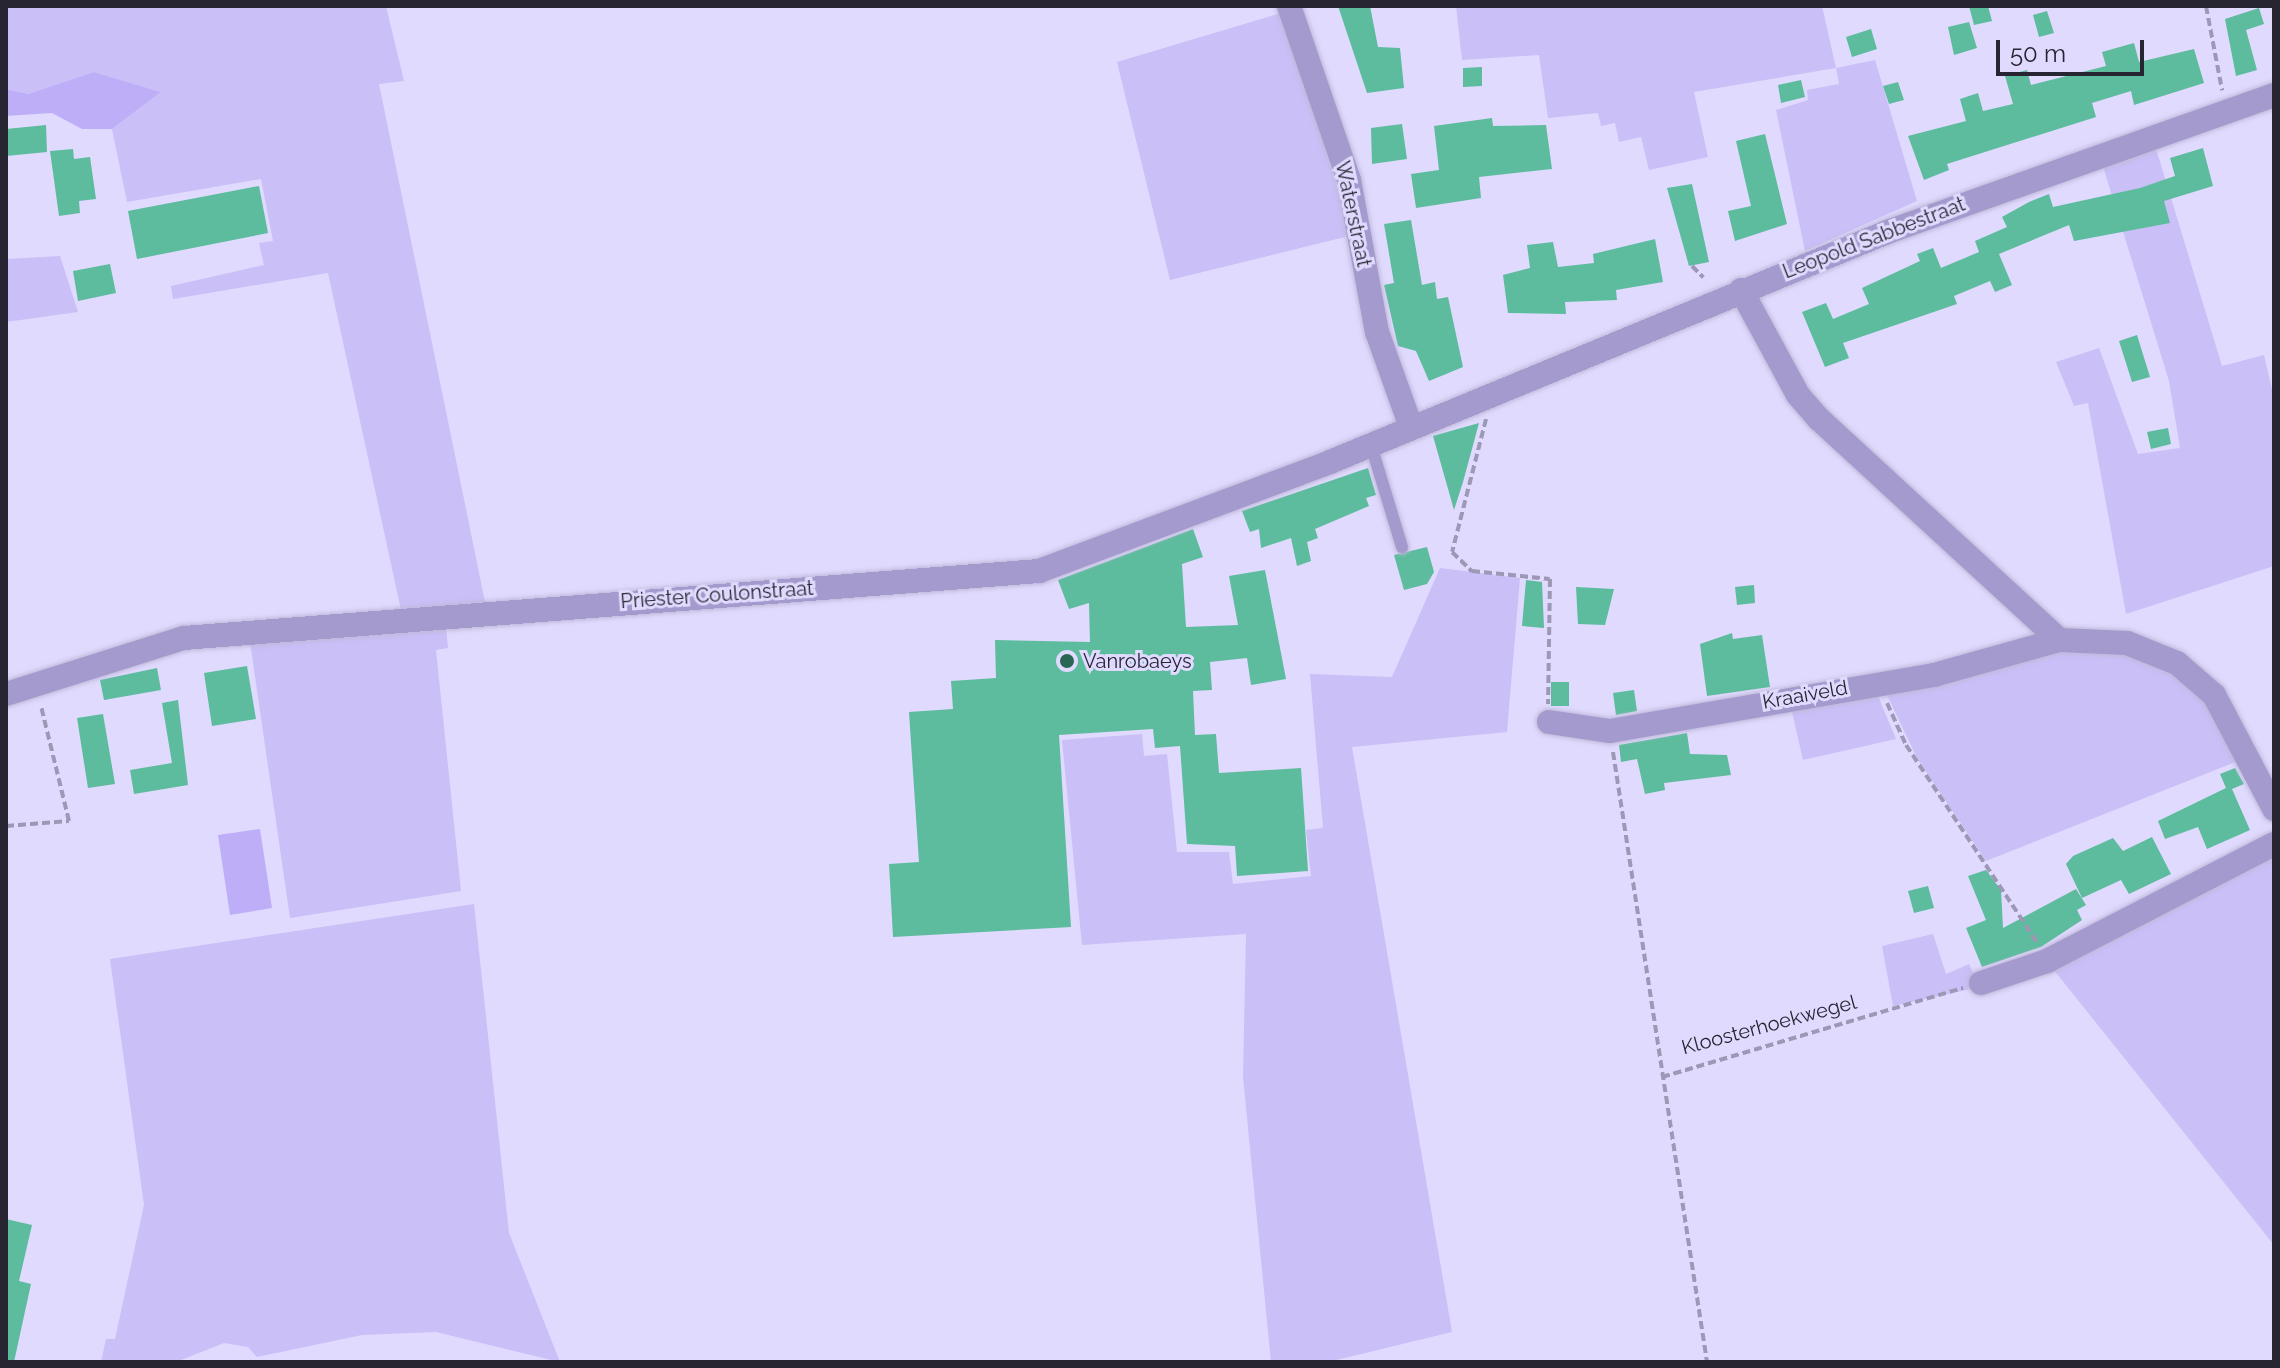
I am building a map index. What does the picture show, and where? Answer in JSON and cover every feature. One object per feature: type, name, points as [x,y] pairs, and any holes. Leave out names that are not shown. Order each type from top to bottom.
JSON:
[{"type":"street","name":"Waterstraat","points":[[1289,6],[1347,170],[1377,332],[1410,424]]},
{"type":"street","name":"Leopold Sabbestraat","points":[[1410,424],[1741,290],[2226,110],[2274,95]]},
{"type":"street","points":[[1741,290],[1805,403],[2059,640]]},
{"type":"street","name":"Priester Coulonstraat","points":[[6,694],[184,638],[1039,571],[1371,445],[1410,424]]},
{"type":"street","name":"Kraaiveld","points":[[1549,722],[1610,731],[1878,683],[2059,640],[2127,643],[2199,679],[2274,809]]},
{"type":"street","points":[[1981,983],[2047,961],[2274,844]]},
{"type":"lane","points":[[1371,445],[1402,547]]},
{"type":"path","points":[[2206,6],[2226,110]]},
{"type":"path","points":[[1692,266],[1703,277]]},
{"type":"path","points":[[1479,395],[1486,418],[1452,552],[1472,571],[1550,579],[1549,722]]},
{"type":"path","points":[[1878,683],[1906,745],[2017,903],[2047,961]]},
{"type":"path","points":[[6,826],[69,821],[35,684]]},
{"type":"path","points":[[1610,731],[1662,1077]]},
{"type":"path","name":"Kloosterhoekwegel","points":[[1707,1362],[1662,1077],[1669,1070],[1981,983]]},
{"type":"shaded area","points":[[6,6],[386,6],[404,81],[379,84],[485,602],[401,610],[328,273],[173,299],[171,286],[264,265],[259,243],[273,241],[261,179],[127,202],[112,129],[161,92],[94,72],[28,94],[6,89]]},
{"type":"shaded area","points":[[1456,6],[1822,6],[1836,68],[1694,92],[1708,157],[1649,170],[1641,137],[1619,142],[1615,123],[1601,126],[1598,113],[1548,118],[1539,55],[1462,60]]},
{"type":"shaded area","points":[[1281,13],[1353,235],[1170,280],[1117,62]]},
{"type":"shaded area","points":[[1875,60],[1917,201],[1805,251],[1776,110],[1808,100],[1807,90],[1839,84],[1836,68]]},
{"type":"shaded area","points":[[94,72],[161,92],[112,129],[82,129],[52,113],[6,116],[6,89],[28,94]]},
{"type":"shaded area","points":[[2154,142],[2222,366],[2264,355],[2274,398],[2274,566],[2126,614],[2088,403],[2074,406],[2056,362],[2099,348],[2138,454],[2180,448],[2169,381],[2101,160]]},
{"type":"shaded area","points":[[60,256],[78,312],[6,322],[6,259]]},
{"type":"shaded area","points":[[1440,568],[1520,578],[1507,732],[1352,747],[1452,1332],[1328,1362],[1271,1362],[1243,1077],[1246,934],[1082,945],[1062,740],[1142,734],[1144,756],[1167,754],[1177,852],[1229,852],[1233,884],[1311,876],[1306,830],[1323,828],[1310,674],[1392,677]]},
{"type":"shaded area","points":[[446,626],[448,648],[436,650],[461,891],[290,918],[250,642]]},
{"type":"shaded area","points":[[2062,646],[2123,650],[2198,686],[2243,759],[1986,861],[1917,758],[1886,693]]},
{"type":"shaded area","points":[[1876,691],[1896,739],[1803,760],[1790,703]]},
{"type":"shaded area","points":[[260,829],[272,908],[230,915],[218,835]]},
{"type":"shaded area","points":[[2274,850],[2274,1245],[2049,964]]},
{"type":"shaded area","points":[[474,904],[509,1233],[560,1362],[436,1332],[362,1335],[257,1357],[248,1347],[224,1343],[176,1362],[101,1362],[106,1339],[115,1339],[144,1205],[110,959]]},
{"type":"shaded area","points":[[1933,934],[1946,974],[1969,964],[1980,987],[1893,1006],[1882,946]]},
{"type":"building","points":[[1338,6],[1370,6],[1378,47],[1400,48],[1404,88],[1367,93]]},
{"type":"building","points":[[1969,6],[1988,6],[1992,21],[1974,25]]},
{"type":"building","points":[[2259,8],[2264,24],[2246,30],[2257,70],[2236,76],[2225,19]]},
{"type":"building","points":[[2047,11],[2054,33],[2039,37],[2033,15]]},
{"type":"building","points":[[1969,22],[1977,48],[1954,55],[1948,27]]},
{"type":"building","points":[[1871,29],[1877,49],[1852,57],[1846,37]]},
{"type":"building","points":[[2134,43],[2139,62],[2194,49],[2204,83],[2134,105],[2131,91],[2092,103],[2096,117],[1947,164],[1949,170],[1924,180],[1908,136],[1966,121],[1960,99],[1978,93],[1983,111],[2013,104],[2005,76],[2027,70],[2031,85],[2106,66],[2102,52]]},
{"type":"building","points":[[1482,67],[1482,86],[1463,87],[1463,68]]},
{"type":"building","points":[[1801,80],[1805,97],[1781,103],[1778,85]]},
{"type":"building","points":[[1898,82],[1904,100],[1889,104],[1883,86]]},
{"type":"building","points":[[1492,118],[1493,126],[1546,125],[1552,169],[1479,177],[1481,198],[1416,208],[1411,174],[1439,170],[1434,126]]},
{"type":"building","points":[[1402,124],[1407,159],[1372,164],[1371,128]]},
{"type":"building","points":[[46,125],[47,152],[6,156],[6,129]]},
{"type":"building","points":[[1765,134],[1787,224],[1735,241],[1728,211],[1751,206],[1736,141]]},
{"type":"building","points":[[2203,148],[2213,186],[2164,201],[2170,223],[2074,241],[2069,225],[1999,254],[2012,285],[1995,292],[1990,281],[1954,296],[1957,304],[1843,343],[1849,358],[1825,367],[1802,312],[1826,303],[1833,319],[1869,304],[1862,288],[1920,261],[1917,254],[1933,248],[1941,268],[1979,252],[1975,241],[2007,227],[2002,217],[2029,202],[2049,194],[2053,207],[2140,188],[2175,176],[2170,158]]},
{"type":"building","points":[[73,149],[74,159],[90,157],[96,199],[79,201],[80,213],[59,216],[50,151]]},
{"type":"building","points":[[1692,184],[1709,262],[1689,266],[1667,188]]},
{"type":"building","points":[[259,186],[268,233],[137,259],[128,211]]},
{"type":"building","points":[[1411,220],[1422,285],[1435,282],[1437,299],[1448,297],[1463,367],[1429,381],[1416,351],[1398,346],[1384,285],[1394,283],[1384,224]]},
{"type":"building","points":[[1655,239],[1663,282],[1616,290],[1617,300],[1565,302],[1566,314],[1508,313],[1503,275],[1530,268],[1527,245],[1553,242],[1558,267],[1594,263],[1593,254]]},
{"type":"building","points":[[110,264],[116,293],[78,301],[73,271]]},
{"type":"building","points":[[2137,335],[2150,377],[2132,382],[2119,341]]},
{"type":"building","points":[[1479,423],[1463,482],[1454,510],[1433,436]]},
{"type":"building","points":[[2168,428],[2171,444],[2151,449],[2147,432]]},
{"type":"building","points":[[1368,468],[1376,495],[1366,498],[1369,506],[1315,529],[1318,538],[1307,542],[1311,561],[1297,566],[1291,538],[1261,548],[1259,529],[1250,532],[1242,511]]},
{"type":"building","points":[[1193,529],[1203,557],[1182,564],[1186,627],[1238,625],[1229,576],[1265,570],[1286,679],[1251,685],[1247,658],[1210,662],[1212,690],[1193,691],[1195,735],[1216,734],[1219,773],[1301,768],[1308,871],[1237,876],[1235,846],[1187,844],[1180,746],[1155,748],[1153,729],[1059,735],[1071,927],[893,937],[889,864],[919,862],[909,712],[953,709],[951,681],[996,678],[995,640],[1090,642],[1089,603],[1069,609],[1058,580]]},
{"type":"building","points":[[1427,547],[1434,572],[1427,584],[1404,590],[1394,555]]},
{"type":"building","points":[[1526,580],[1542,582],[1544,628],[1522,626]]},
{"type":"building","points":[[1754,585],[1755,603],[1737,605],[1735,587]]},
{"type":"building","points":[[1576,587],[1614,589],[1605,625],[1578,624]]},
{"type":"building","points":[[1732,633],[1733,639],[1762,635],[1770,687],[1707,696],[1700,644]]},
{"type":"building","points":[[247,666],[256,719],[212,726],[204,673]]},
{"type":"building","points":[[157,668],[161,690],[104,700],[100,680]]},
{"type":"building","points":[[1551,682],[1569,682],[1569,706],[1551,706]]},
{"type":"building","points":[[1634,690],[1637,711],[1616,715],[1613,693]]},
{"type":"building","points":[[178,700],[188,785],[134,794],[130,770],[172,763],[162,703]]},
{"type":"building","points":[[103,714],[115,784],[88,788],[77,718]]},
{"type":"building","points":[[1687,733],[1690,754],[1727,755],[1731,775],[1664,783],[1665,790],[1645,794],[1637,759],[1621,762],[1619,745]]},
{"type":"building","points":[[2235,768],[2244,784],[2232,789],[2250,830],[2207,849],[2198,827],[2165,839],[2158,821],[2226,788],[2220,774]]},
{"type":"building","points":[[2152,837],[2171,874],[2129,894],[2121,880],[2082,898],[2066,864],[2073,856],[2113,838],[2123,851]]},
{"type":"building","points":[[1986,870],[2001,890],[2003,928],[2076,889],[2086,905],[2077,910],[2082,920],[2041,947],[1982,967],[1966,928],[1986,920],[1968,876]]},
{"type":"building","points":[[1928,886],[1934,908],[1914,913],[1908,891]]},
{"type":"building","points":[[6,1219],[32,1225],[19,1281],[31,1284],[14,1362],[6,1362]]},
{"type":"place","name":"Vanrobaeys","points":[[1067,661]]}]
